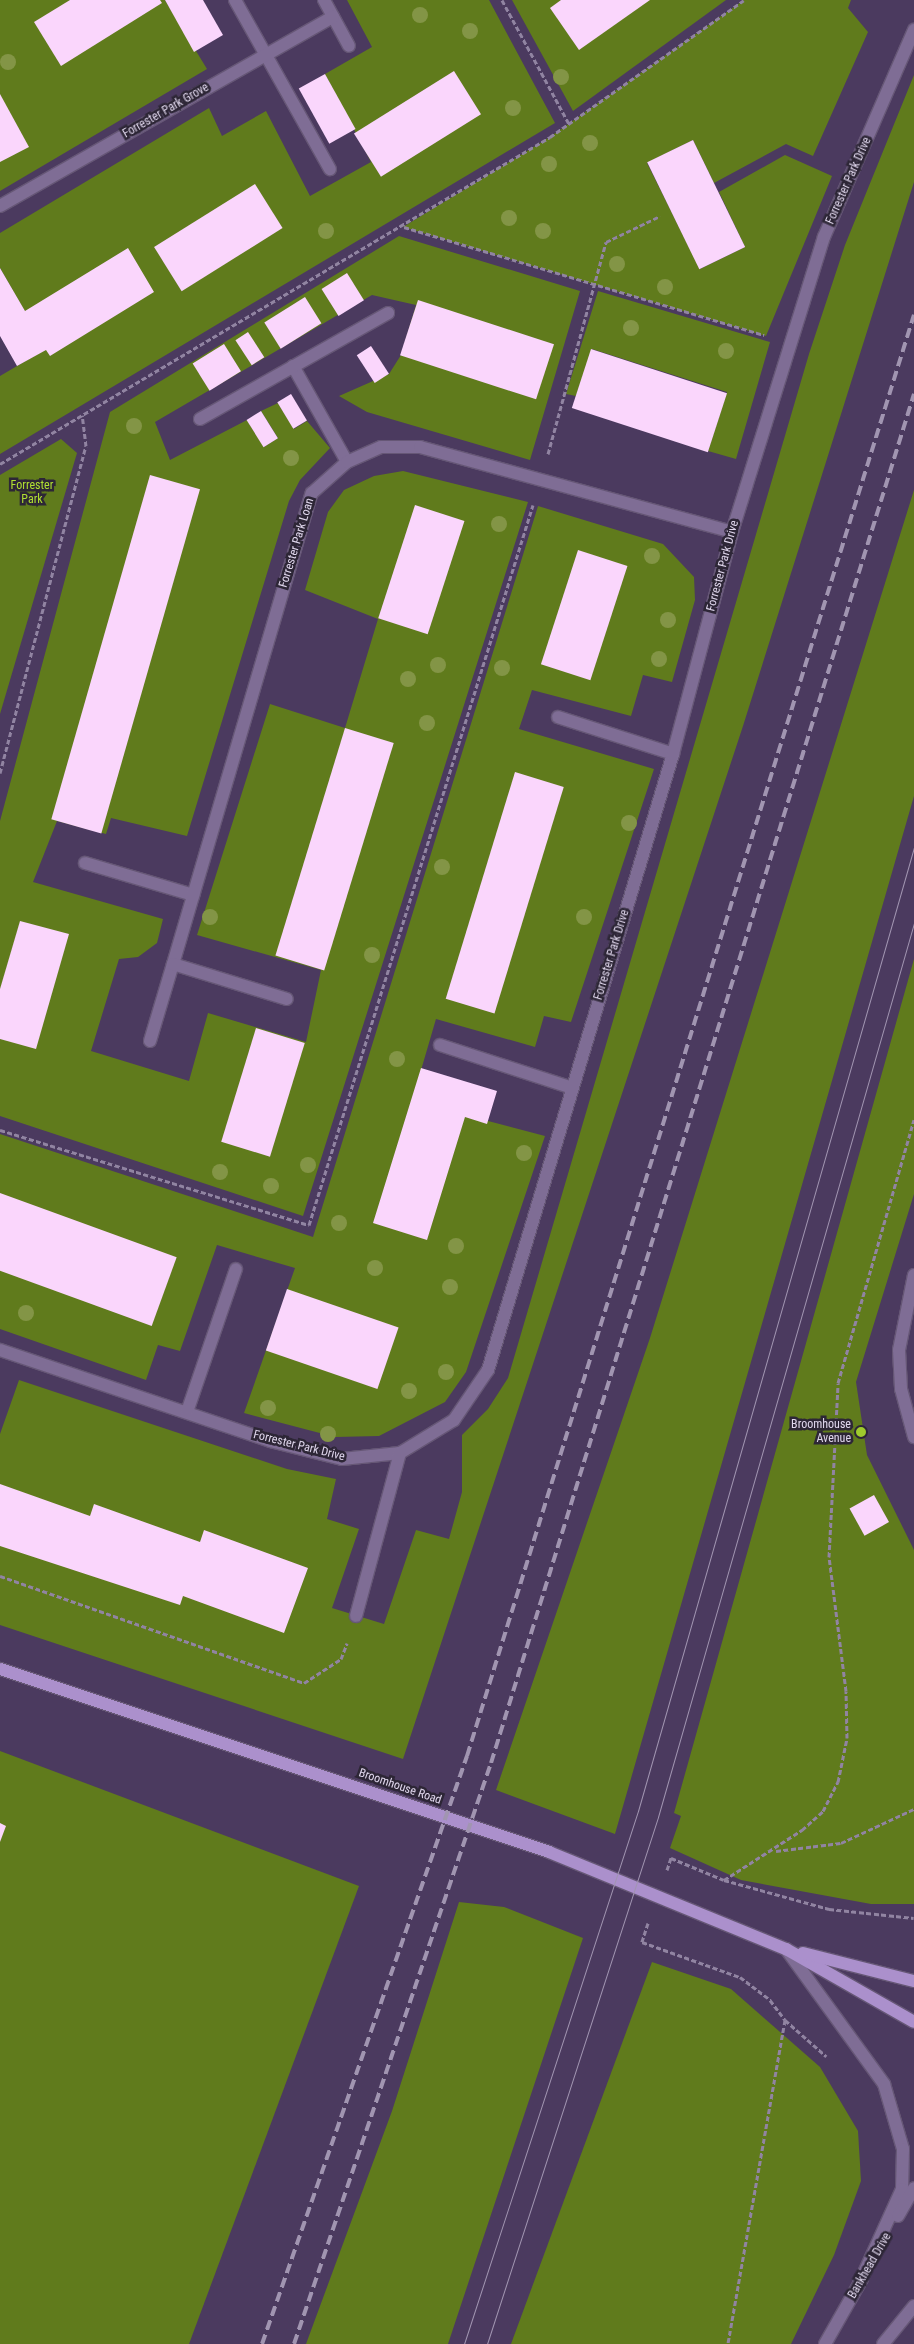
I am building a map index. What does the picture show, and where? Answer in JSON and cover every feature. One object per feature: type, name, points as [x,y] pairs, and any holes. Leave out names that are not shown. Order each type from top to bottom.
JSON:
[{"type":"main road","name":"Broomhouse Road","points":[[0,1669],[539,1849],[786,1949]]},
{"type":"main road","points":[[786,1949],[914,1981]]},
{"type":"main road","points":[[786,1949],[914,2022]]},
{"type":"street","points":[[235,0],[330,169]]},
{"type":"street","points":[[324,0],[349,46]]},
{"type":"street","name":"Forrester Park Grove","points":[[0,206],[333,17]]},
{"type":"street","name":"Forrester Park Drive","points":[[0,1350],[270,1441],[342,1459],[400,1452],[454,1420],[488,1370],[673,754],[732,532],[824,237],[914,30]]},
{"type":"street","points":[[200,419],[388,313]]},
{"type":"street","points":[[293,366],[347,462]]},
{"type":"street","name":"Forrester Park Loan","points":[[150,1041],[312,493],[347,462],[381,447],[420,447],[540,483],[732,532]]},
{"type":"street","points":[[558,717],[673,754]]},
{"type":"street","points":[[85,863],[193,895]]},
{"type":"street","points":[[172,964],[287,999]]},
{"type":"street","points":[[440,1044],[572,1088]]},
{"type":"street","points":[[187,1412],[236,1268]]},
{"type":"street","points":[[914,1275],[899,1350],[901,1389],[914,1437]]},
{"type":"street","points":[[356,1616],[400,1452]]},
{"type":"street","points":[[786,1949],[884,2084],[903,2149],[902,2189],[859,2284]]},
{"type":"street","name":"Bankhead Drive","points":[[825,2344],[914,2188]]},
{"type":"street","points":[[883,2344],[914,2306]]},
{"type":"path","points":[[502,0],[569,124]]},
{"type":"path","points":[[0,464],[403,227],[569,124],[744,0]]},
{"type":"path","points":[[0,1130],[309,1225],[540,483],[592,283],[606,242],[660,216]]},
{"type":"path","points":[[403,227],[792,342]]},
{"type":"path","points":[[0,773],[86,446],[82,415]]},
{"type":"path","points":[[724,1880],[776,1851],[823,1812],[838,1782],[847,1738],[846,1691],[829,1557],[838,1383],[914,1120]]},
{"type":"path","points":[[0,1576],[304,1683],[341,1659],[356,1616]]},
{"type":"path","points":[[776,1851],[841,1843],[914,1809]]},
{"type":"path","points":[[832,2062],[785,2020],[770,2000],[740,1977],[642,1942],[671,1858],[724,1880],[828,1909],[914,1918]]},
{"type":"path","points":[[728,2344],[785,2020]]},
{"type":"green space","points":[[0,0],[165,0],[207,69],[0,191]]},
{"type":"green space","points":[[347,0],[489,0],[555,123],[0,454],[0,376],[46,349],[0,268],[0,233],[209,108],[222,136],[266,111],[310,196],[371,162],[325,74],[372,47]]},
{"type":"green space","points":[[512,0],[726,0],[573,111]]},
{"type":"green space","points":[[744,0],[851,0],[848,8],[868,32],[813,156],[786,144],[714,183],[693,140],[647,163],[700,269],[745,247],[719,192],[785,155],[832,176],[766,336],[403,227],[550,137]]},
{"type":"green space","points":[[914,75],[914,182],[743,726],[403,1759],[0,1625],[0,1434],[19,1380],[287,1469],[336,1479],[327,1519],[359,1529],[332,1608],[384,1624],[416,1530],[449,1539],[462,1492],[462,1435],[488,1409],[508,1378],[809,354],[845,245]]},
{"type":"green space","points":[[399,236],[580,291],[530,460],[367,412],[339,396],[389,374],[401,355],[416,305],[372,295],[155,422],[170,460],[247,420],[264,447],[278,438],[261,411],[278,403],[294,429],[307,421],[330,448],[300,480],[289,501],[187,836],[111,818],[106,834],[57,821],[33,882],[163,919],[157,943],[138,957],[119,959],[91,1051],[189,1081],[208,1013],[306,1042],[321,970],[197,935],[270,704],[345,728],[378,619],[305,590],[328,512],[344,490],[374,476],[403,471],[528,502],[303,1216],[0,1116],[0,821],[110,412]]},
{"type":"green space","points":[[598,291],[770,342],[736,459],[708,451],[727,392],[592,349],[576,396],[566,394]]},
{"type":"green space","name":"Forrester Park","points":[[61,439],[77,453],[0,714],[0,475]]},
{"type":"green space","points":[[914,490],[914,796],[615,1834],[496,1790],[650,1338]]},
{"type":"green space","points":[[538,506],[663,544],[694,577],[695,600],[672,682],[643,675],[631,716],[532,690],[519,729],[654,769],[571,1022],[544,1016],[535,1047],[436,1019],[412,1101],[545,1136],[466,1372],[445,1402],[379,1436],[335,1437],[244,1413],[295,1268],[217,1245],[180,1351],[158,1345],[146,1380],[0,1329],[0,1134],[313,1237]]},
{"type":"green space","points":[[914,959],[914,1194],[856,1382],[867,1455],[914,1550],[914,1904],[871,1904],[741,1880],[670,1848],[681,1816],[674,1813]]},
{"type":"green space","points":[[0,1751],[359,1886],[189,2344],[0,2344]]},
{"type":"green space","points":[[459,1902],[504,1907],[583,1938],[448,2344],[306,2344],[392,2111]]},
{"type":"green space","points":[[652,1962],[731,1989],[820,2067],[858,2131],[861,2181],[834,2255],[791,2344],[511,2344]]},
{"type":"building","points":[[70,0],[160,0],[162,3],[61,66],[34,22]]},
{"type":"building","points":[[165,0],[203,0],[223,35],[194,52]]},
{"type":"building","points":[[561,0],[650,0],[579,50],[550,8]]},
{"type":"building","points":[[454,71],[481,114],[381,177],[354,134]]},
{"type":"building","points":[[325,74],[356,129],[329,144],[299,89]]},
{"type":"building","points":[[0,94],[29,147],[0,162]]},
{"type":"building","points":[[693,140],[745,247],[699,269],[647,162]]},
{"type":"building","points":[[255,184],[283,228],[182,291],[154,247]]},
{"type":"building","points":[[128,248],[154,292],[50,356],[46,350],[17,366],[0,336],[0,268],[25,311]]},
{"type":"building","points":[[347,273],[364,300],[339,316],[322,289]]},
{"type":"building","points":[[305,297],[321,323],[281,349],[264,322]]},
{"type":"building","points":[[418,300],[554,344],[536,399],[400,355]]},
{"type":"building","points":[[248,332],[264,357],[252,365],[235,340]]},
{"type":"building","points":[[224,344],[241,371],[210,391],[193,364]]},
{"type":"building","points":[[371,346],[389,374],[375,383],[357,355]]},
{"type":"building","points":[[591,349],[727,393],[708,452],[572,408]]},
{"type":"building","points":[[291,394],[307,421],[293,429],[277,402]]},
{"type":"building","points":[[261,411],[278,438],[264,447],[247,420]]},
{"type":"building","points":[[150,475],[200,489],[101,833],[51,819]]},
{"type":"building","points":[[415,505],[464,521],[428,634],[378,618]]},
{"type":"building","points":[[578,550],[627,566],[590,680],[541,664]]},
{"type":"building","points":[[345,728],[394,743],[324,971],[275,956]]},
{"type":"building","points":[[515,772],[564,787],[494,1014],[446,999]]},
{"type":"building","points":[[20,921],[69,934],[36,1049],[0,1039],[0,989]]},
{"type":"building","points":[[256,1028],[305,1043],[270,1157],[221,1142]]},
{"type":"building","points":[[421,1068],[497,1091],[487,1124],[465,1117],[427,1240],[373,1223]]},
{"type":"building","points":[[0,1193],[177,1257],[152,1326],[0,1271]]},
{"type":"building","points":[[287,1289],[399,1327],[377,1389],[266,1350]]},
{"type":"building","points":[[0,1484],[90,1516],[94,1504],[200,1542],[204,1530],[308,1568],[284,1633],[183,1596],[180,1605],[0,1546]]},
{"type":"building","points":[[874,1495],[889,1522],[865,1536],[850,1509]]},
{"type":"building","points":[[0,1823],[6,1826],[0,1842]]},
{"type":"tram line","points":[[464,2344],[638,1811],[914,847]]},
{"type":"tram line","points":[[487,2344],[658,1817],[914,923]]},
{"type":"railway","points":[[262,2344],[467,1756],[914,315]]},
{"type":"railway","points":[[294,2344],[491,1763],[914,394]]},
{"type":"place","name":"Broomhouse Avenue","points":[[861,1432]]}]
